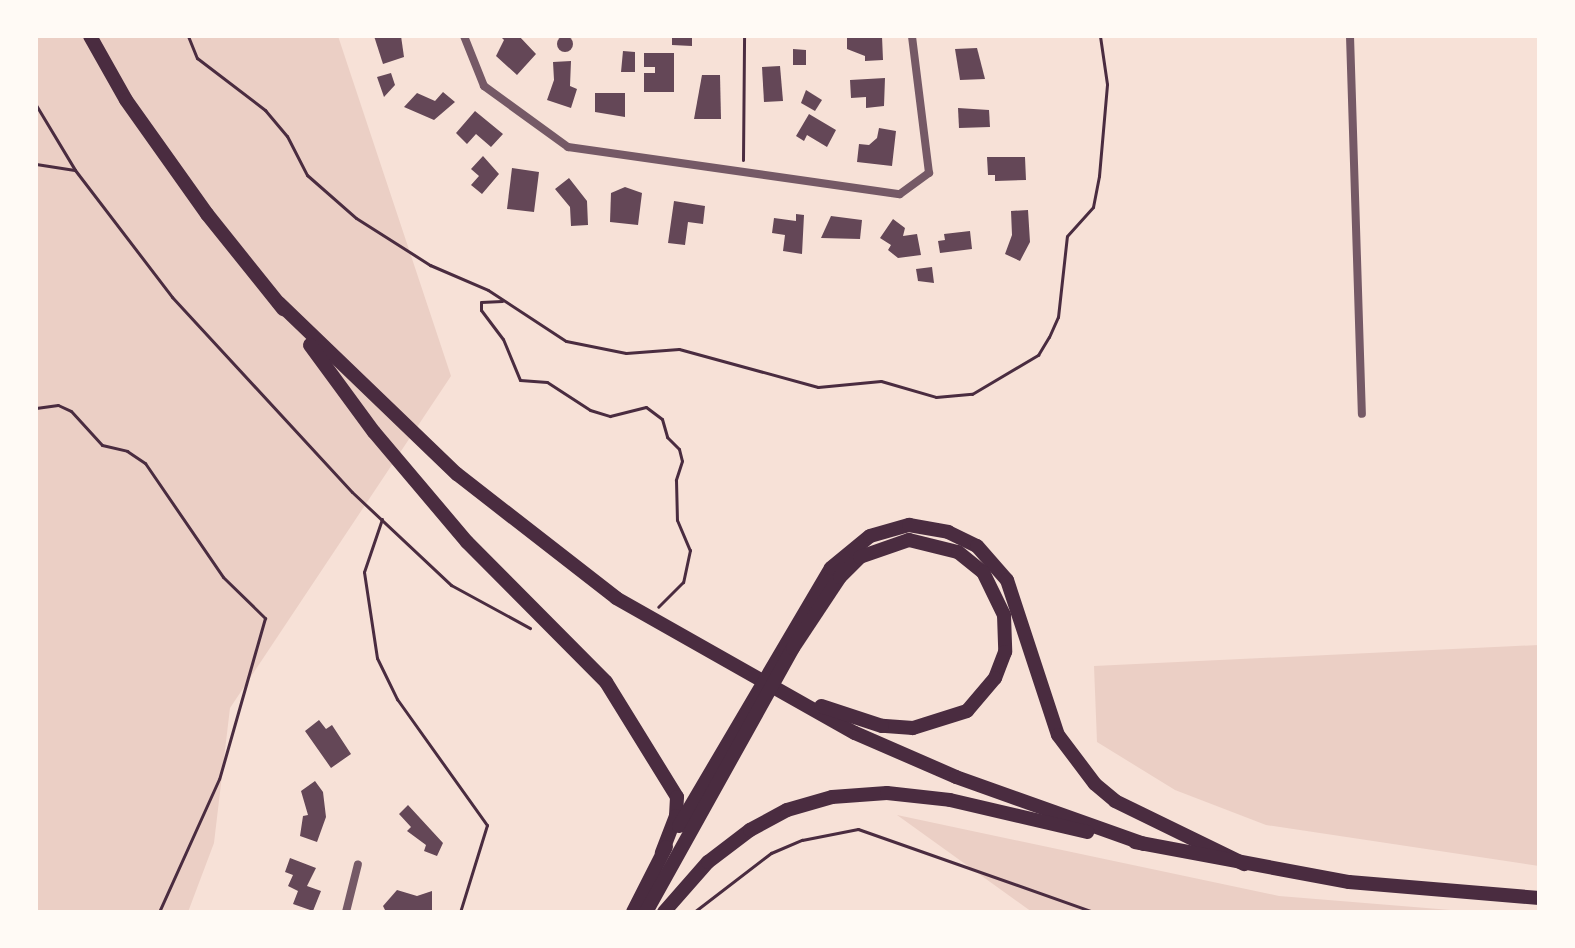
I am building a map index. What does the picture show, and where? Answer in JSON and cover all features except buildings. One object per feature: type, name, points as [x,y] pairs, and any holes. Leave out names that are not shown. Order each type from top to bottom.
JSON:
[{"type":"main road","points":[[90,36],[180,176],[374,432],[467,542],[606,682],[677,797],[676,816],[662,853],[633,912]]},
{"type":"main road","points":[[279,303],[457,474],[554,552],[649,617],[855,733],[956,777],[1144,844]]},
{"type":"main road","points":[[646,912],[736,739],[831,568],[854,546],[909,525],[957,536],[977,546],[1007,580],[1058,735],[1085,773],[1115,801],[1244,864]]},
{"type":"main road","points":[[788,695],[882,726],[913,728],[943,721],[967,711],[995,678],[1006,631],[1000,600],[983,572],[958,552],[909,540],[860,557],[840,577],[789,646]]},
{"type":"main road","points":[[662,853],[736,739]]},
{"type":"main road","points":[[664,912],[708,862],[750,830],[787,810],[832,797],[887,793],[950,800],[1144,844],[1349,882],[1539,898]]},
{"type":"street","points":[[464,36],[484,86],[568,147],[900,194],[929,173],[912,36]]},
{"type":"street","points":[[1350,36],[1362,414]]},
{"type":"street","points":[[346,912],[358,864]]},
{"type":"path","points":[[188,36],[212,73],[265,110],[280,127],[318,187],[393,244],[506,302],[537,327],[592,347],[708,354],[746,370],[818,387],[881,381],[936,397],[972,394],[1038,355],[1058,317],[1064,247],[1080,217],[1093,207],[1099,176],[1107,84],[1100,36]]},
{"type":"path","points":[[743,172],[744,36]]},
{"type":"path","points":[[36,105],[75,170],[172,297],[382,519],[463,593],[538,633]]},
{"type":"path","points":[[36,164],[75,170]]},
{"type":"path","points":[[506,302],[491,298],[481,302],[481,310],[503,339],[520,380],[547,382],[590,410],[610,416],[646,407],[662,419],[667,437],[679,449],[677,520],[690,550],[683,582],[649,617]]},
{"type":"path","points":[[36,408],[58,405],[71,411],[102,445],[127,451],[145,463],[223,577],[265,618],[219,779],[159,912]]},
{"type":"path","points":[[382,519],[364,572],[377,658],[397,699],[487,825],[460,912]]},
{"type":"path","points":[[694,912],[771,853],[802,840],[858,829],[1094,912]]},
{"type":"shaded area","points":[[36,36],[338,36],[451,376],[230,708],[214,843],[188,912],[36,912]]},
{"type":"shaded area","points":[[1539,645],[1539,866],[1266,825],[1175,790],[1097,742],[1094,666]]},
{"type":"shaded area","points":[[897,815],[1279,896],[1475,912],[1032,912]]}]
